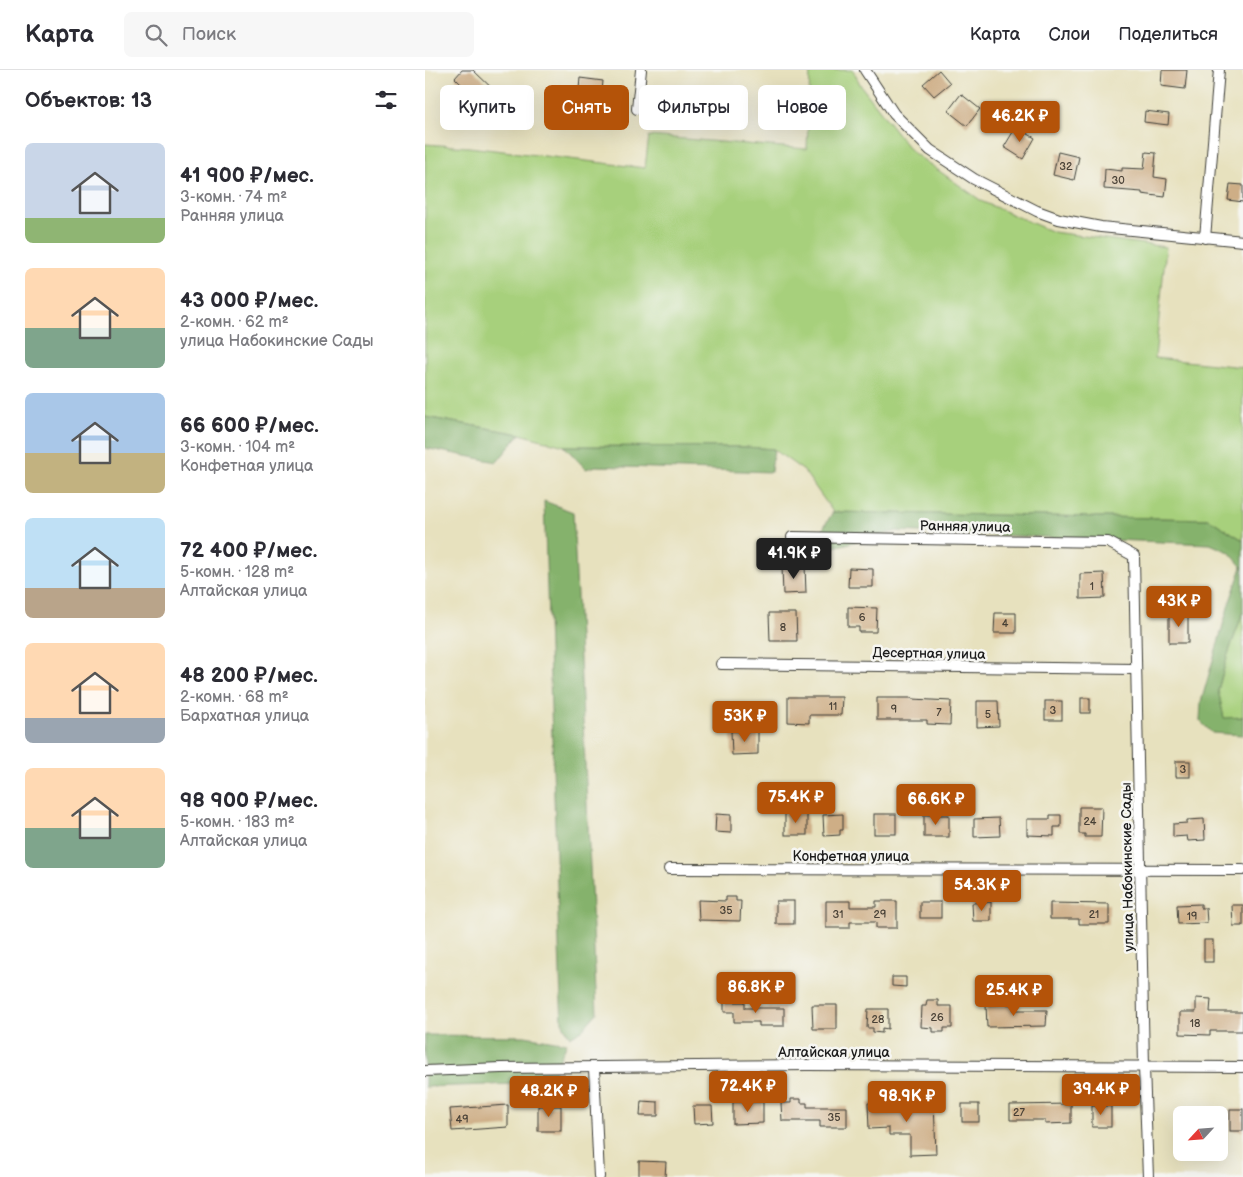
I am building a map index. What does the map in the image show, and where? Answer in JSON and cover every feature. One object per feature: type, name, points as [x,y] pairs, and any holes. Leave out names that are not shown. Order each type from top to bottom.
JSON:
[{"type":"street","points":[[637,110],[641,70]]},
{"type":"street","points":[[865,70],[894,114],[930,150],[974,179],[1037,212],[1080,224],[1243,241]]},
{"type":"street","points":[[1205,238],[1219,70]]},
{"type":"street","name":"Ранняя улица","points":[[792,537],[1108,542],[1134,556]]},
{"type":"street","name":"улица Набокинские Сады","points":[[1134,556],[1144,1067],[1148,1177]]},
{"type":"street","name":"Десертная улица","points":[[721,664],[1136,669]]},
{"type":"street","name":"Конфетная улица","points":[[669,869],[1243,870]]},
{"type":"street","name":"Алтайская улица","points":[[425,1071],[501,1068],[807,1065],[1243,1067]]},
{"type":"street","points":[[593,1068],[599,1177]]},
{"type":"green space","points":[[810,70],[853,70],[861,86],[911,151],[983,202],[1053,232],[1166,247],[1155,358],[1243,367],[1243,540],[1209,519],[833,512],[804,471],[773,449],[745,447],[564,446],[520,434],[425,417],[425,144],[469,147],[645,168],[649,136],[807,149],[808,130],[846,130],[846,85],[809,85]]},
{"type":"green space","points":[[425,417],[520,434],[497,462],[425,448]]},
{"type":"green space","points":[[564,446],[745,447],[774,449],[771,472],[596,466],[586,469]]},
{"type":"green space","points":[[544,501],[573,512],[597,1013],[582,1030],[570,1037],[562,1022],[561,1004]]},
{"type":"green space","points":[[833,512],[1209,519],[1243,540],[1243,612],[1227,657],[1218,690],[1224,718],[1243,717],[1243,735],[1212,733],[1200,721],[1201,702],[1229,604],[1242,567],[1229,552],[1210,544],[897,531],[830,548],[816,544]]},
{"type":"green space","points":[[1243,612],[1243,717],[1224,719],[1218,690],[1227,657]]},
{"type":"green space","points":[[425,1035],[525,1036],[567,1043],[549,1083],[425,1087]]},
{"type":"building","points":[[462,70],[473,70],[489,85],[462,85],[455,78]]},
{"type":"building","points":[[939,70],[950,83],[934,96],[923,84]]},
{"type":"building","points":[[1162,70],[1187,70],[1185,89],[1161,86]]},
{"type":"building","points":[[580,78],[603,81],[603,85],[579,85]]},
{"type":"building","points":[[961,94],[980,109],[967,126],[948,111]]},
{"type":"building","points":[[1145,111],[1169,114],[1168,125],[1144,122]]},
{"type":"building","points":[[1016,127],[1035,138],[1023,159],[1004,147]]},
{"type":"building","points":[[1058,152],[1079,157],[1074,180],[1053,175]]},
{"type":"building","points":[[1146,152],[1156,153],[1154,177],[1167,179],[1165,197],[1142,194],[1142,192],[1104,189],[1105,169],[1122,171],[1122,168],[1144,169]]},
{"type":"building","points":[[1230,184],[1243,185],[1243,202],[1228,200]]},
{"type":"building","points":[[805,566],[806,593],[783,594],[782,567]]},
{"type":"building","points":[[849,568],[873,569],[873,587],[848,587]]},
{"type":"building","points":[[1104,573],[1105,598],[1080,599],[1080,574]]},
{"type":"building","points":[[848,607],[877,608],[876,632],[859,632],[859,627],[848,627]]},
{"type":"building","points":[[1169,612],[1188,612],[1188,643],[1169,643]]},
{"type":"building","points":[[769,613],[796,613],[797,641],[770,641]]},
{"type":"building","points":[[995,613],[1016,613],[1016,633],[994,633]]},
{"type":"building","points":[[788,697],[842,697],[841,715],[809,715],[809,723],[788,722]]},
{"type":"building","points":[[877,698],[951,701],[950,725],[927,724],[927,720],[877,720]]},
{"type":"building","points":[[1081,698],[1090,698],[1090,713],[1081,713]]},
{"type":"building","points":[[977,701],[998,701],[999,726],[977,727]]},
{"type":"building","points":[[1045,701],[1062,701],[1062,720],[1045,720]]},
{"type":"building","points":[[731,731],[758,731],[758,754],[732,755]]},
{"type":"building","points":[[1176,761],[1190,761],[1190,777],[1176,777]]},
{"type":"building","points":[[1079,807],[1102,807],[1101,837],[1085,837],[1085,834],[1079,834]]},
{"type":"building","points":[[785,813],[807,813],[807,835],[785,835]]},
{"type":"building","points":[[716,814],[731,815],[731,833],[715,832]]},
{"type":"building","points":[[843,814],[843,830],[840,830],[840,835],[824,836],[823,815]]},
{"type":"building","points":[[874,814],[896,814],[896,834],[874,834]]},
{"type":"building","points":[[924,815],[949,815],[949,837],[924,837]]},
{"type":"building","points":[[1050,815],[1061,815],[1061,827],[1054,827],[1054,836],[1027,835],[1027,819],[1050,819]]},
{"type":"building","points":[[999,818],[1000,836],[974,837],[974,819]]},
{"type":"building","points":[[1204,819],[1205,840],[1188,841],[1187,836],[1173,837],[1173,824],[1187,823],[1187,820]]},
{"type":"building","points":[[726,897],[736,897],[736,901],[741,901],[740,921],[699,920],[698,900],[726,901]]},
{"type":"building","points":[[776,901],[794,901],[794,924],[776,924]]},
{"type":"building","points":[[826,901],[850,901],[850,907],[876,907],[876,901],[897,901],[897,928],[876,928],[876,922],[850,922],[850,928],[826,928]]},
{"type":"building","points":[[920,902],[941,902],[941,918],[920,918]]},
{"type":"building","points":[[991,902],[991,921],[973,921],[972,903]]},
{"type":"building","points":[[1050,903],[1109,904],[1109,924],[1079,924],[1079,919],[1050,919]]},
{"type":"building","points":[[1201,904],[1201,908],[1206,908],[1207,923],[1178,924],[1177,905]]},
{"type":"building","points":[[1232,905],[1243,905],[1243,926],[1233,926]]},
{"type":"building","points":[[1204,940],[1213,940],[1213,962],[1204,962]]},
{"type":"building","points":[[892,977],[906,977],[906,987],[892,986]]},
{"type":"building","points":[[1196,998],[1211,999],[1210,1012],[1243,1012],[1243,1031],[1210,1031],[1210,1035],[1180,1034],[1180,1012],[1196,1012]]},
{"type":"building","points":[[927,1000],[938,1000],[938,1006],[952,1006],[952,1028],[944,1028],[944,1032],[933,1032],[933,1028],[921,1027],[922,1006],[926,1006]]},
{"type":"building","points":[[724,1002],[745,1002],[745,1008],[784,1008],[784,1026],[759,1026],[759,1022],[734,1022],[734,1012],[724,1012]]},
{"type":"building","points":[[1014,1004],[1014,1010],[1047,1010],[1046,1026],[987,1027],[986,1005]]},
{"type":"building","points":[[812,1005],[837,1005],[837,1029],[813,1029]]},
{"type":"building","points":[[868,1009],[888,1009],[888,1029],[882,1028],[882,1033],[873,1032],[873,1028],[867,1028]]},
{"type":"building","points":[[791,1099],[801,1099],[801,1103],[807,1103],[807,1107],[847,1107],[847,1127],[820,1127],[820,1121],[782,1121],[781,1103],[791,1103]]},
{"type":"building","points":[[641,1101],[658,1102],[658,1116],[640,1116]]},
{"type":"building","points":[[733,1102],[763,1102],[763,1123],[733,1124]]},
{"type":"building","points":[[934,1102],[936,1154],[910,1155],[910,1135],[889,1135],[889,1128],[869,1129],[868,1103]]},
{"type":"building","points":[[962,1104],[979,1104],[979,1122],[962,1122]]},
{"type":"building","points":[[1071,1104],[1071,1123],[1045,1124],[1045,1120],[1010,1120],[1010,1105]]},
{"type":"building","points":[[508,1105],[508,1127],[452,1131],[450,1109]]},
{"type":"building","points":[[538,1106],[561,1106],[561,1131],[538,1131]]},
{"type":"building","points":[[693,1106],[712,1106],[713,1123],[694,1124]]},
{"type":"building","points":[[1092,1106],[1111,1106],[1111,1127],[1092,1127]]},
{"type":"building","points":[[1230,1109],[1243,1109],[1243,1131],[1230,1131]]},
{"type":"building","points":[[639,1161],[666,1162],[665,1177],[639,1177]]}]
